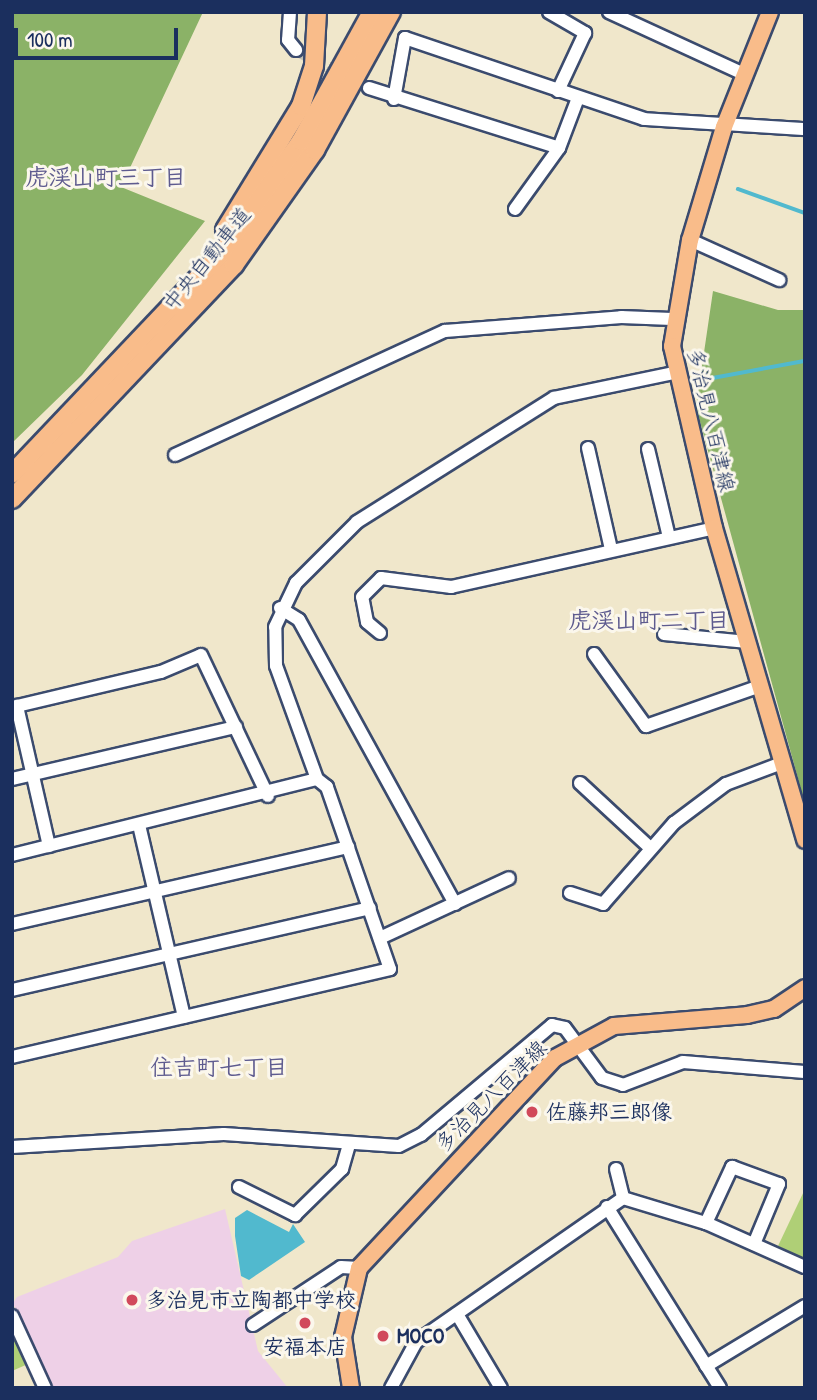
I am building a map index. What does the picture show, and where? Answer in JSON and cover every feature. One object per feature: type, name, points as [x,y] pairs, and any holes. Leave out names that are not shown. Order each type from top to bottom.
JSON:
[{"type":"highway","points":[[103,383],[195,272],[285,137],[310,84],[317,12]]},
{"type":"highway","name":"中央自動車道","points":[[12,474],[103,383],[251,215],[372,12]]},
{"type":"highway","name":"中央自動車道","points":[[12,499],[234,265],[315,150],[391,12]]},
{"type":"main road","name":"多治見八百津線","points":[[770,12],[724,127],[690,240],[673,319],[674,373],[714,527],[782,763],[799,800],[805,840]]},
{"type":"main road","name":"多治見八百津線","points":[[359,1268],[555,1058],[614,1026],[774,1009],[805,988]]},
{"type":"main road","points":[[351,1388],[344,1337],[359,1268]]},
{"type":"street","points":[[290,12],[289,40],[296,50]]},
{"type":"street","points":[[549,12],[585,33],[558,91]]},
{"type":"street","points":[[609,12],[744,74]]},
{"type":"street","points":[[394,99],[405,38],[644,119],[724,127],[805,129]]},
{"type":"street","points":[[369,88],[394,99],[559,148]]},
{"type":"street","points":[[515,209],[559,148],[578,98]]},
{"type":"street","points":[[690,240],[779,280]]},
{"type":"street","points":[[175,455],[445,331],[621,317],[673,319]]},
{"type":"street","points":[[12,1057],[390,970],[327,787],[317,779],[276,666],[280,608],[316,560],[357,522],[554,398],[674,373]]},
{"type":"street","points":[[588,448],[611,549]]},
{"type":"street","points":[[648,449],[669,537]]},
{"type":"street","points":[[380,633],[367,622],[362,597],[381,578],[451,587],[714,527]]},
{"type":"street","points":[[280,608],[299,620],[455,904]]},
{"type":"street","points":[[664,634],[748,642]]},
{"type":"street","points":[[594,654],[646,726],[760,686]]},
{"type":"street","points":[[48,846],[14,706],[161,672],[201,655],[268,796]]},
{"type":"street","points":[[12,779],[236,727]]},
{"type":"street","points":[[570,893],[603,904],[648,846],[726,784],[782,763]]},
{"type":"street","points":[[12,855],[268,796],[317,779]]},
{"type":"street","points":[[580,783],[648,846]]},
{"type":"street","points":[[139,825],[184,1017]]},
{"type":"street","points":[[12,925],[348,847]]},
{"type":"street","points":[[380,937],[509,878]]},
{"type":"street","points":[[12,990],[370,908]]},
{"type":"street","points":[[12,1147],[224,1134],[399,1146],[421,1135],[552,1025],[565,1028],[575,1046],[602,1077],[623,1085],[683,1062],[805,1072]]},
{"type":"street","points":[[239,1187],[295,1214],[342,1169],[349,1144]]},
{"type":"street","points":[[706,1223],[732,1167],[779,1184],[754,1244]]},
{"type":"street","points":[[616,1168],[623,1198]]},
{"type":"street","points":[[391,1388],[416,1342],[623,1198],[706,1223],[805,1267]]},
{"type":"street","points":[[607,1207],[720,1388]]},
{"type":"street","points":[[254,1325],[341,1268],[359,1268]]},
{"type":"street","points":[[706,1366],[805,1306]]},
{"type":"street","points":[[457,1314],[501,1388]]},
{"type":"street","points":[[12,1316],[45,1388]]},
{"type":"shaded area","name":"多治見市立陶都中学校","points":[[225,1209],[258,1351],[288,1388],[50,1388],[13,1303],[17,1297],[118,1257],[132,1241]]},
{"type":"green space","points":[[12,12],[203,12],[121,187],[205,221],[82,375],[12,443]]},
{"type":"green space","points":[[713,291],[778,310],[805,310],[805,804],[696,407]]},
{"type":"green space","points":[[805,1189],[805,1259],[778,1246]]},
{"type":"green space","points":[[12,1329],[28,1364],[12,1371]]},
{"type":"water","points":[[247,1210],[289,1232],[293,1224],[305,1242],[249,1280],[241,1276],[235,1236],[235,1218]]},
{"type":"waterway","points":[[738,189],[805,213]]},
{"type":"waterway","points":[[702,380],[805,361]]},
{"type":"tunnel","points":[[296,50],[345,76]]},
{"type":"place","name":"佐藤邦三郎像","points":[[532,1112]]},
{"type":"place","name":"多治見市立陶都中学校","points":[[132,1300]]},
{"type":"place","name":"安福本店","points":[[305,1323]]},
{"type":"place","name":"MOCO","points":[[383,1336]]},
{"type":"district","name":"虎渓山町三丁目","points":[[106,177]]},
{"type":"district","name":"虎渓山町二丁目","points":[[649,620]]},
{"type":"district","name":"住吉町七丁目","points":[[219,1067]]}]
